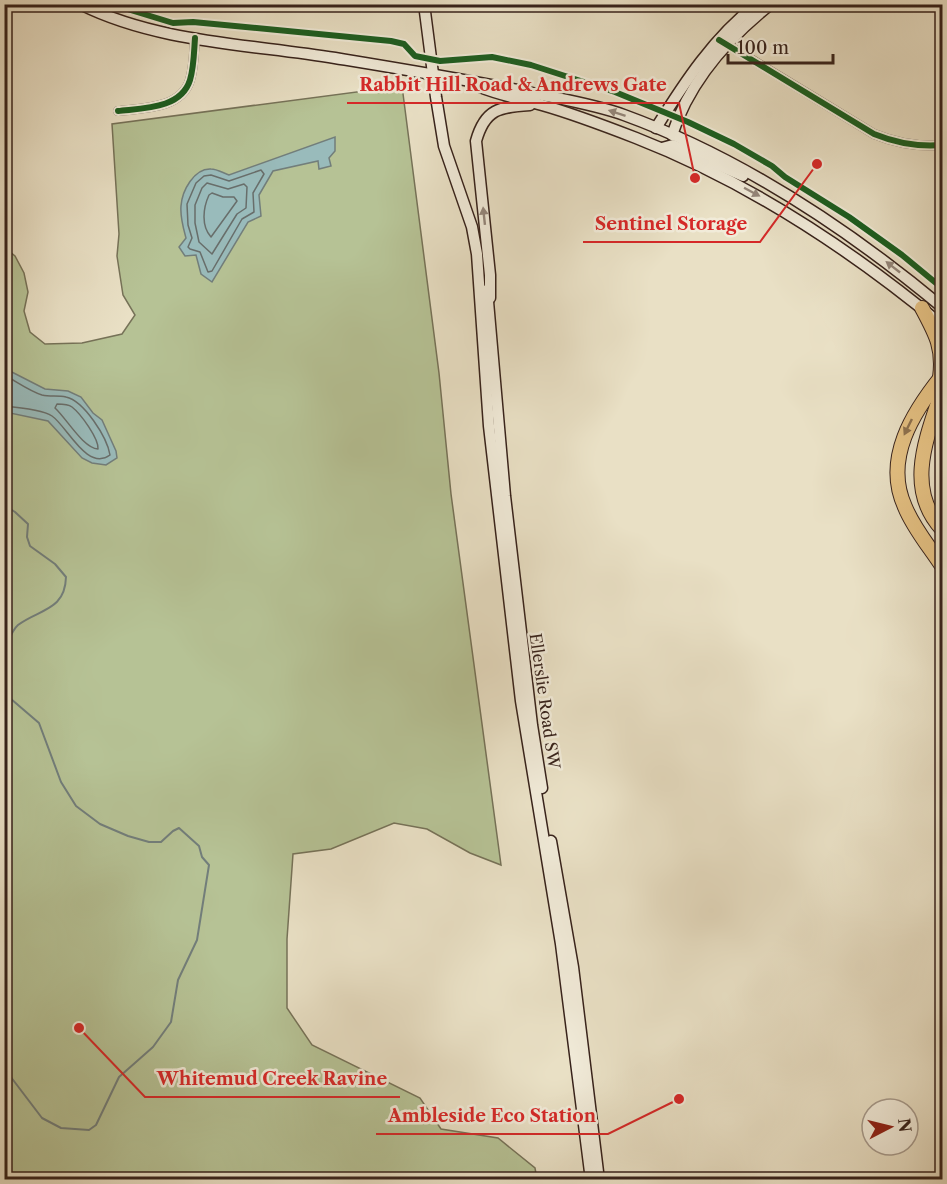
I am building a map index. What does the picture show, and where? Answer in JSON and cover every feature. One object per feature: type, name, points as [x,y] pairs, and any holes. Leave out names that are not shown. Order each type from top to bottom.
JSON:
[{"type":"highway","points":[[922,308],[937,335],[941,351],[941,377],[916,412],[904,436],[900,452],[898,481],[903,505],[910,519],[942,566]]},
{"type":"highway","points":[[942,395],[921,462],[924,498],[930,512],[942,529]]},
{"type":"highway","points":[[932,424],[942,410]]},
{"type":"main road","points":[[80,4],[136,27],[460,79],[594,106],[623,115],[672,135],[761,179],[852,236],[941,305]]},
{"type":"main road","name":"Ellerslie Road SW","points":[[424,4],[444,146],[472,227],[477,254],[492,457],[525,729],[561,944],[591,1179]]},
{"type":"main road","points":[[672,135],[685,100],[734,24],[757,4]]},
{"type":"main road","points":[[656,128],[686,82],[723,42],[771,4]]},
{"type":"main road","points":[[460,79],[494,93],[539,104],[584,119],[662,148],[712,171],[802,221],[864,263],[942,325]]},
{"type":"main road","points":[[489,317],[490,275],[476,141],[488,116],[498,110],[512,106],[539,104]]},
{"type":"main road","points":[[662,148],[673,145],[740,175],[761,179]]},
{"type":"main road","name":"Ellerslie Road SW","points":[[472,227],[477,233],[483,250],[505,496],[531,713],[573,967],[599,1179]]},
{"type":"street","points":[[118,111],[153,106],[178,98],[190,81],[195,38]]},
{"type":"street","points":[[723,42],[874,134],[902,144],[942,145]]},
{"type":"green space","points":[[402,86],[439,373],[451,494],[501,865],[470,853],[427,829],[394,823],[331,849],[293,854],[287,939],[287,1008],[312,1045],[420,1098],[441,1129],[498,1138],[535,1168],[537,1179],[5,1179],[4,247],[15,256],[24,273],[28,292],[24,311],[30,332],[45,344],[82,343],[122,334],[135,315],[123,295],[117,256],[119,234],[112,124]]},
{"type":"water","points":[[335,137],[335,151],[329,158],[331,166],[319,169],[318,161],[273,171],[259,195],[261,216],[248,222],[212,282],[201,274],[196,255],[185,256],[179,247],[186,238],[181,218],[182,200],[186,187],[194,176],[211,169],[229,175]]},
{"type":"water","points":[[4,368],[45,389],[68,391],[81,397],[93,413],[102,420],[117,458],[106,465],[92,463],[82,458],[48,421],[5,412]]},
{"type":"waterway","points":[[4,505],[28,524],[27,537],[30,546],[55,564],[66,577],[65,588],[56,603],[18,625],[4,651]]},
{"type":"waterway","points":[[4,693],[39,723],[61,782],[76,806],[100,824],[149,842],[161,842],[179,828],[199,846],[202,857],[209,865],[197,940],[178,980],[171,1022],[153,1047],[119,1077],[96,1125],[89,1130],[61,1128],[42,1118],[4,1068]]},
{"type":"cycle path","points":[[111,4],[173,23],[193,22],[391,41],[404,44],[415,56],[440,61],[492,57],[531,65],[615,92],[688,122],[734,144],[772,166],[902,255],[942,288]]},
{"type":"cycle path","points":[[118,111],[149,108],[170,102],[178,97],[190,80],[195,38]]},
{"type":"cycle path","points":[[719,40],[874,134],[907,144],[942,145]]},
{"type":"place","name":"Sentinel Storage","points":[[817,164]]},
{"type":"place","name":"Rabbit Hill Road & Andrews Gate","points":[[695,178]]},
{"type":"place","name":"Whitemud Creek Ravine","points":[[79,1028]]},
{"type":"place","name":"Ambleside Eco Station","points":[[679,1099]]}]
